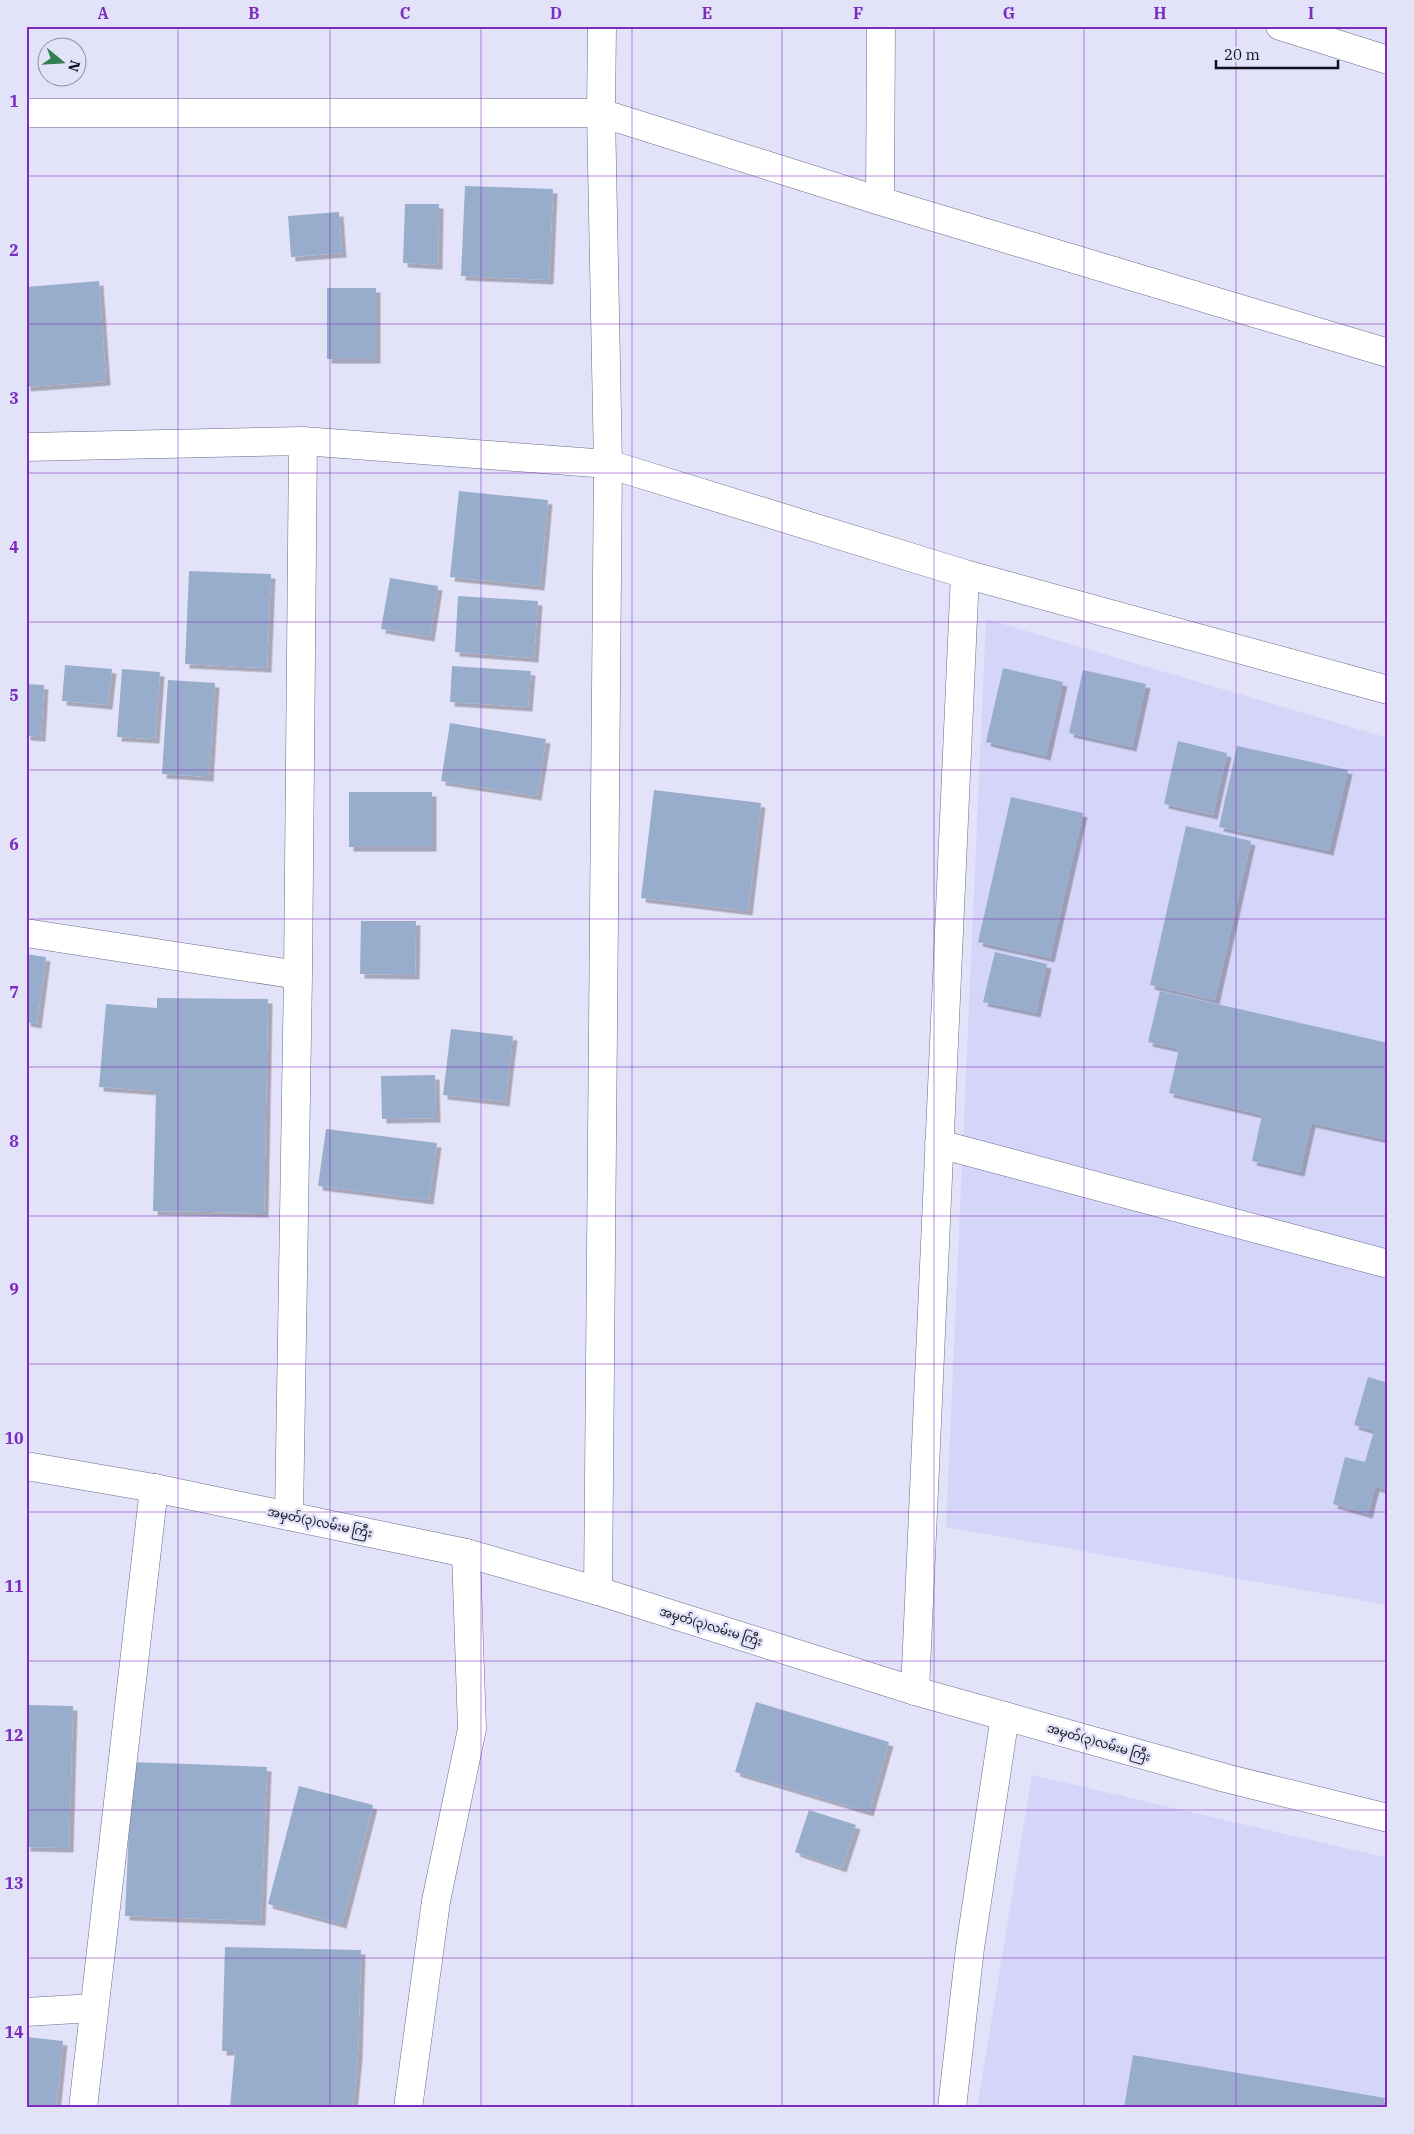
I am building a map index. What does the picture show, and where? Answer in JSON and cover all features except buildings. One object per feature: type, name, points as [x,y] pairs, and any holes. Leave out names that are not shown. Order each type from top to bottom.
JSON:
[{"type":"street","points":[[598,1591],[608,464],[601,113],[602,26]]},
{"type":"street","points":[[880,201],[881,26]]},
{"type":"street","points":[[1280,26],[1388,60]]},
{"type":"street","points":[[26,113],[601,113],[880,201],[1388,353]]},
{"type":"street","points":[[289,1516],[298,975],[303,441]]},
{"type":"street","points":[[26,447],[303,441],[608,464],[965,574],[1388,690]]},
{"type":"street","points":[[915,1691],[965,574]]},
{"type":"street","points":[[26,934],[298,975]]},
{"type":"street","points":[[938,1144],[1388,1264]]},
{"type":"street","name":"အမှတ်(၃)လမ်းမ ကြီး","points":[[26,1466],[154,1488],[466,1553],[598,1591],[915,1691],[1229,1779],[1388,1818]]},
{"type":"street","points":[[83,2108],[154,1488]]},
{"type":"street","points":[[408,2108],[436,1902],[472,1730],[466,1553]]},
{"type":"street","points":[[952,2108],[970,1948],[1005,1716]]},
{"type":"street","points":[[26,2012],[94,2008]]},
{"type":"shaded area","points":[[986,619],[1388,738],[1388,1605],[946,1527]]},
{"type":"shaded area","points":[[1032,1775],[1388,1858],[1388,2108],[977,2108]]}]
